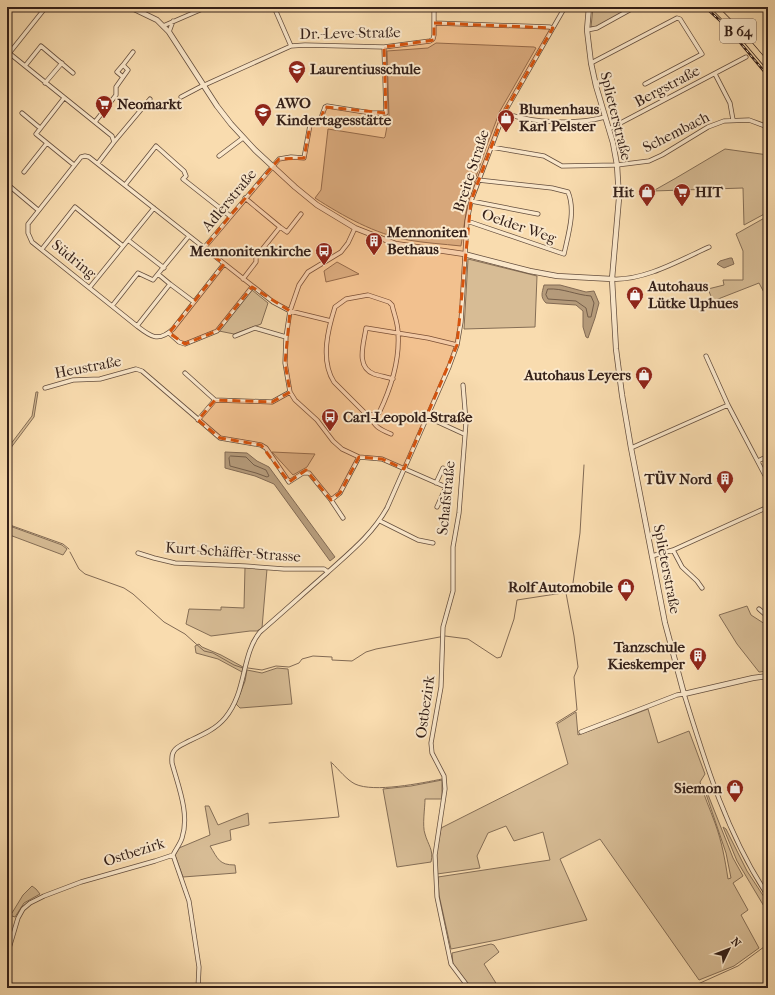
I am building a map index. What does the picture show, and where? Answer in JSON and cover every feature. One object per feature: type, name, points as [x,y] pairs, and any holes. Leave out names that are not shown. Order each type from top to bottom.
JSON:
[{"type":"main road","name":"B 64","points":[[714,7],[740,33],[768,66]]},
{"type":"street","points":[[46,7],[8,54],[112,136],[114,142]]},
{"type":"street","points":[[130,7],[157,20],[169,32],[217,106],[243,138],[272,167],[317,205],[355,228],[396,244],[464,254],[530,271],[557,276],[622,280],[639,276],[709,247]]},
{"type":"street","points":[[163,26],[207,7]]},
{"type":"street","points":[[274,7],[291,46]]},
{"type":"street","points":[[434,7],[434,23],[553,28]]},
{"type":"street","name":"Breite Straße","points":[[328,572],[361,543],[380,521],[449,367],[457,345],[461,322],[464,254],[467,221],[471,201],[504,113],[565,7]]},
{"type":"street","name":"Splieterstraße","points":[[589,7],[587,30],[591,63],[596,86],[614,143],[617,165],[619,198],[612,279],[616,349],[631,448],[652,556],[666,623],[684,694],[709,774],[741,852],[768,896]]},
{"type":"street","points":[[587,30],[597,28],[635,7]]},
{"type":"street","points":[[591,63],[677,18],[680,18],[702,54],[645,84]]},
{"type":"street","points":[[169,32],[173,21]]},
{"type":"street","name":"Dr.-Leve-Straße","points":[[181,97],[291,46],[305,44],[384,46],[409,44],[433,39],[434,23]]},
{"type":"street","points":[[25,66],[41,46],[74,72]]},
{"type":"street","name":"Adlerstraße","points":[[204,248],[279,159],[304,158],[310,125],[320,118],[323,109],[327,106],[386,114],[384,46]]},
{"type":"street","points":[[123,76],[118,72],[133,52]]},
{"type":"street","name":"Bergstraße","points":[[609,129],[746,57]]},
{"type":"street","points":[[45,83],[62,63]]},
{"type":"street","points":[[95,122],[116,95],[116,86],[128,70],[123,65]]},
{"type":"street","name":"Bergstraße","points":[[715,74],[730,103],[733,120]]},
{"type":"street","points":[[64,98],[36,134],[74,165]]},
{"type":"street","points":[[98,164],[114,142],[150,99]]},
{"type":"street","points":[[22,113],[40,128]]},
{"type":"street","points":[[504,113],[516,117],[554,121],[590,121],[605,117]]},
{"type":"street","name":"Schembach","points":[[491,147],[544,156],[562,166],[617,165],[649,161],[708,127],[724,121],[749,120],[768,127]]},
{"type":"street","points":[[219,156],[243,138]]},
{"type":"street","points":[[24,172],[47,143]]},
{"type":"street","points":[[125,185],[156,146],[184,171],[186,176],[183,179],[230,216]]},
{"type":"street","name":"Südring","points":[[169,333],[162,337],[155,337],[147,334],[32,242],[28,228],[30,221],[81,157],[89,157],[252,287],[273,302],[290,311],[331,321]]},
{"type":"street","name":"Oelder Weg","points":[[467,221],[564,254],[570,228],[571,213],[571,198],[568,192],[552,188],[478,180]]},
{"type":"street","points":[[7,184],[38,210]]},
{"type":"street","points":[[245,198],[287,232],[301,214]]},
{"type":"street","points":[[471,201],[538,214]]},
{"type":"street","points":[[42,249],[75,207],[123,246]]},
{"type":"street","points":[[90,287],[154,208]]},
{"type":"street","points":[[243,279],[256,262],[256,257],[280,227]]},
{"type":"street","points":[[355,228],[341,252],[308,272],[303,277],[299,285],[290,311],[286,337],[285,363],[290,392],[295,400],[317,420],[342,449],[359,457],[382,460],[446,487],[437,507]]},
{"type":"street","points":[[112,306],[138,273],[153,280],[189,236]]},
{"type":"street","points":[[128,240],[164,268]]},
{"type":"street","points":[[224,264],[169,333],[179,342],[185,344],[217,331],[252,287]]},
{"type":"street","points":[[158,274],[194,302]]},
{"type":"street","points":[[137,326],[170,284]]},
{"type":"street","points":[[369,415],[379,413],[393,379],[398,353],[398,333],[392,305],[389,302],[368,295],[346,299],[335,306],[327,339],[327,366],[330,376],[334,382],[366,414],[369,415],[378,429],[391,434]]},
{"type":"street","points":[[235,336],[255,328],[286,337]]},
{"type":"street","points":[[393,379],[373,374],[366,368],[361,359],[366,328],[428,338],[457,345]]},
{"type":"street","points":[[706,356],[728,405],[768,481]]},
{"type":"street","name":"Heustraße","points":[[45,388],[73,380],[100,379],[136,369],[142,371],[198,420]]},
{"type":"street","points":[[185,373],[215,400],[272,402],[290,392]]},
{"type":"street","name":"Schafstraße","points":[[452,564],[453,547],[459,513],[466,422],[463,385]]},
{"type":"street","points":[[215,400],[198,420],[220,438],[262,444],[290,482],[303,473],[309,473],[331,500],[343,518]]},
{"type":"street","points":[[631,448],[728,405]]},
{"type":"street","points":[[427,417],[464,434]]},
{"type":"street","points":[[758,461],[768,456]]},
{"type":"street","points":[[331,500],[340,493],[359,457]]},
{"type":"street","points":[[436,483],[443,468]]},
{"type":"street","points":[[652,556],[673,550],[768,507]]},
{"type":"street","points":[[380,521],[418,540],[433,544]]},
{"type":"street","name":"Splieterstraße","points":[[673,550],[682,567],[697,581],[702,588]]},
{"type":"street","name":"Kurt-Schäffer-Strasse","points":[[138,552],[175,563],[324,570],[328,572]]},
{"type":"street","name":"Ostbezirk","points":[[452,564],[453,591],[442,637],[441,687],[431,743],[432,753],[444,776],[445,789],[435,855],[435,869],[437,897],[451,964],[469,988]]},
{"type":"street","name":"Ostbezirk","points":[[7,955],[18,918],[23,909],[30,903],[44,896],[87,880],[173,855],[182,839],[184,821],[183,808],[172,763],[173,752],[178,747],[208,732],[224,719],[232,708],[238,695],[250,651],[256,637],[328,572]]},
{"type":"street","points":[[759,609],[767,616],[768,620]]},
{"type":"street","points":[[581,732],[677,695],[768,676]]},
{"type":"street","points":[[173,855],[188,901],[199,967],[198,988]]},
{"type":"highlighted area","points":[[434,23],[553,28],[504,113],[471,201],[457,345],[404,469],[382,459],[359,457],[340,493],[331,500],[306,470],[289,482],[261,445],[220,438],[198,420],[215,400],[272,402],[290,392],[285,363],[290,311],[252,287],[217,331],[185,344],[169,333],[224,264],[204,248],[279,159],[304,158],[310,125],[321,118],[325,107],[386,113],[384,47],[434,40]]},
{"type":"shaded area","points":[[593,7],[632,7],[596,27],[591,27]]},
{"type":"shaded area","points":[[436,43],[536,48],[500,111],[487,145],[468,200],[461,246],[408,240],[383,233],[348,218],[315,198],[321,190],[328,129],[385,137],[389,116],[387,51],[428,48]]},
{"type":"shaded area","points":[[725,149],[768,155],[768,212],[744,225],[743,188],[653,191],[676,178]]},
{"type":"shaded area","points":[[768,216],[768,300],[759,283],[713,301],[708,289],[724,285],[723,280],[743,280],[743,251],[736,234]]},
{"type":"shaded area","points":[[468,259],[537,276],[535,327],[464,329]]},
{"type":"shaded area","points":[[337,262],[359,274],[326,282],[324,271]]},
{"type":"shaded area","points":[[252,290],[268,303],[261,324],[234,334],[219,331]]},
{"type":"shaded area","points":[[36,392],[38,392],[34,417],[7,453],[7,449],[32,416]]},
{"type":"shaded area","points":[[272,452],[315,454],[307,467],[293,475]]},
{"type":"shaded area","points":[[7,525],[62,545],[67,549],[63,555],[7,534]]},
{"type":"shaded area","points":[[245,567],[267,569],[262,628],[257,631],[211,636],[186,624],[189,609],[221,610],[221,607],[244,608]]},
{"type":"shaded area","points":[[747,606],[751,615],[768,626],[768,671],[759,672],[737,644],[719,615]]},
{"type":"shaded area","points":[[199,644],[202,647],[243,667],[242,672],[218,659],[196,653],[195,646]]},
{"type":"shaded area","points":[[277,668],[288,669],[292,704],[240,708],[236,704],[245,681],[247,670],[262,673]]},
{"type":"shaded area","points":[[648,709],[658,743],[689,731],[705,774],[700,782],[720,837],[728,879],[731,878],[726,853],[705,791],[705,787],[733,858],[743,876],[733,883],[748,910],[741,915],[759,948],[734,966],[699,980],[600,839],[560,859],[587,920],[451,949],[439,895],[438,877],[550,860],[543,832],[514,841],[506,826],[488,833],[477,856],[480,868],[437,874],[436,855],[441,828],[568,764],[557,724],[576,712],[578,735]]},
{"type":"shaded area","points":[[442,780],[442,799],[425,799],[424,826],[431,851],[431,862],[397,867],[383,789],[411,786]]},
{"type":"shaded area","points":[[205,806],[209,806],[218,825],[248,813],[249,825],[230,830],[231,840],[210,846],[217,858],[222,862],[225,864],[235,865],[236,873],[183,877],[175,855],[179,848],[210,835]]},
{"type":"shaded area","points":[[723,827],[726,829],[747,871],[768,903],[768,913],[737,861]]},
{"type":"shaded area","points":[[32,886],[40,894],[24,903],[15,917],[9,915],[7,912],[12,913],[23,895]]},
{"type":"shaded area","points":[[491,944],[494,945],[499,952],[484,964],[499,988],[471,988],[453,964],[452,953]]},
{"type":"water","points":[[732,258],[734,264],[724,268],[717,264],[720,261]]},
{"type":"water","points":[[544,285],[560,285],[586,292],[594,291],[599,303],[588,338],[586,337],[583,327],[583,311],[576,305],[546,303],[542,297]]},
{"type":"water","points":[[225,452],[247,453],[257,461],[269,467],[335,557],[330,561],[274,484],[255,476],[225,468]]},
{"type":"waterway","points":[[768,88],[766,94],[768,101]]},
{"type":"waterway","points":[[248,668],[262,670],[276,666],[289,667],[299,663],[302,659],[313,656],[332,657],[332,660],[352,661],[366,652],[376,649],[445,636],[468,639],[497,658],[501,657],[514,619],[517,600],[569,592],[572,590],[580,533],[584,465]]},
{"type":"waterway","points":[[7,524],[63,544],[69,549]]},
{"type":"waterway","points":[[70,552],[79,569],[85,574],[124,588],[133,594],[164,622],[185,634],[204,651],[213,653],[234,665],[243,668]]},
{"type":"waterway","points":[[556,723],[577,710],[574,677],[578,667],[566,593]]},
{"type":"waterway","points":[[269,823],[339,817],[331,762]]},
{"type":"waterway","points":[[332,763],[349,780],[363,787],[374,788],[398,786],[442,779]]},
{"type":"waterway","points":[[689,988],[738,966],[768,944]]},
{"type":"railway","points":[[705,7],[727,27],[768,76]]},
{"type":"place","name":"Laurentiusschule","points":[[297,84]]},
{"type":"place","name":"Neomarkt","points":[[104,119]]},
{"type":"place","name":"AWO Kindertagesstätte","points":[[263,127]]},
{"type":"place","name":"Blumenhaus Karl Pelster","points":[[506,133]]},
{"type":"place","name":"Hit","points":[[647,207]]},
{"type":"place","name":"HIT","points":[[682,207]]},
{"type":"place","name":"Mennoniten Bethaus","points":[[374,256]]},
{"type":"place","name":"Mennonitenkirche","points":[[324,266]]},
{"type":"place","name":"Autohaus Lütke Uphues","points":[[635,310]]},
{"type":"place","name":"Autohaus Leyers","points":[[644,390]]},
{"type":"place","name":"Carl-Leopold-Straße","points":[[330,432]]},
{"type":"place","name":"TÜV Nord","points":[[725,494]]},
{"type":"place","name":"Rolf Automobile","points":[[626,602]]},
{"type":"place","name":"Tanzschule Kieskemper","points":[[698,671]]},
{"type":"place","name":"Siemon","points":[[735,803]]}]
